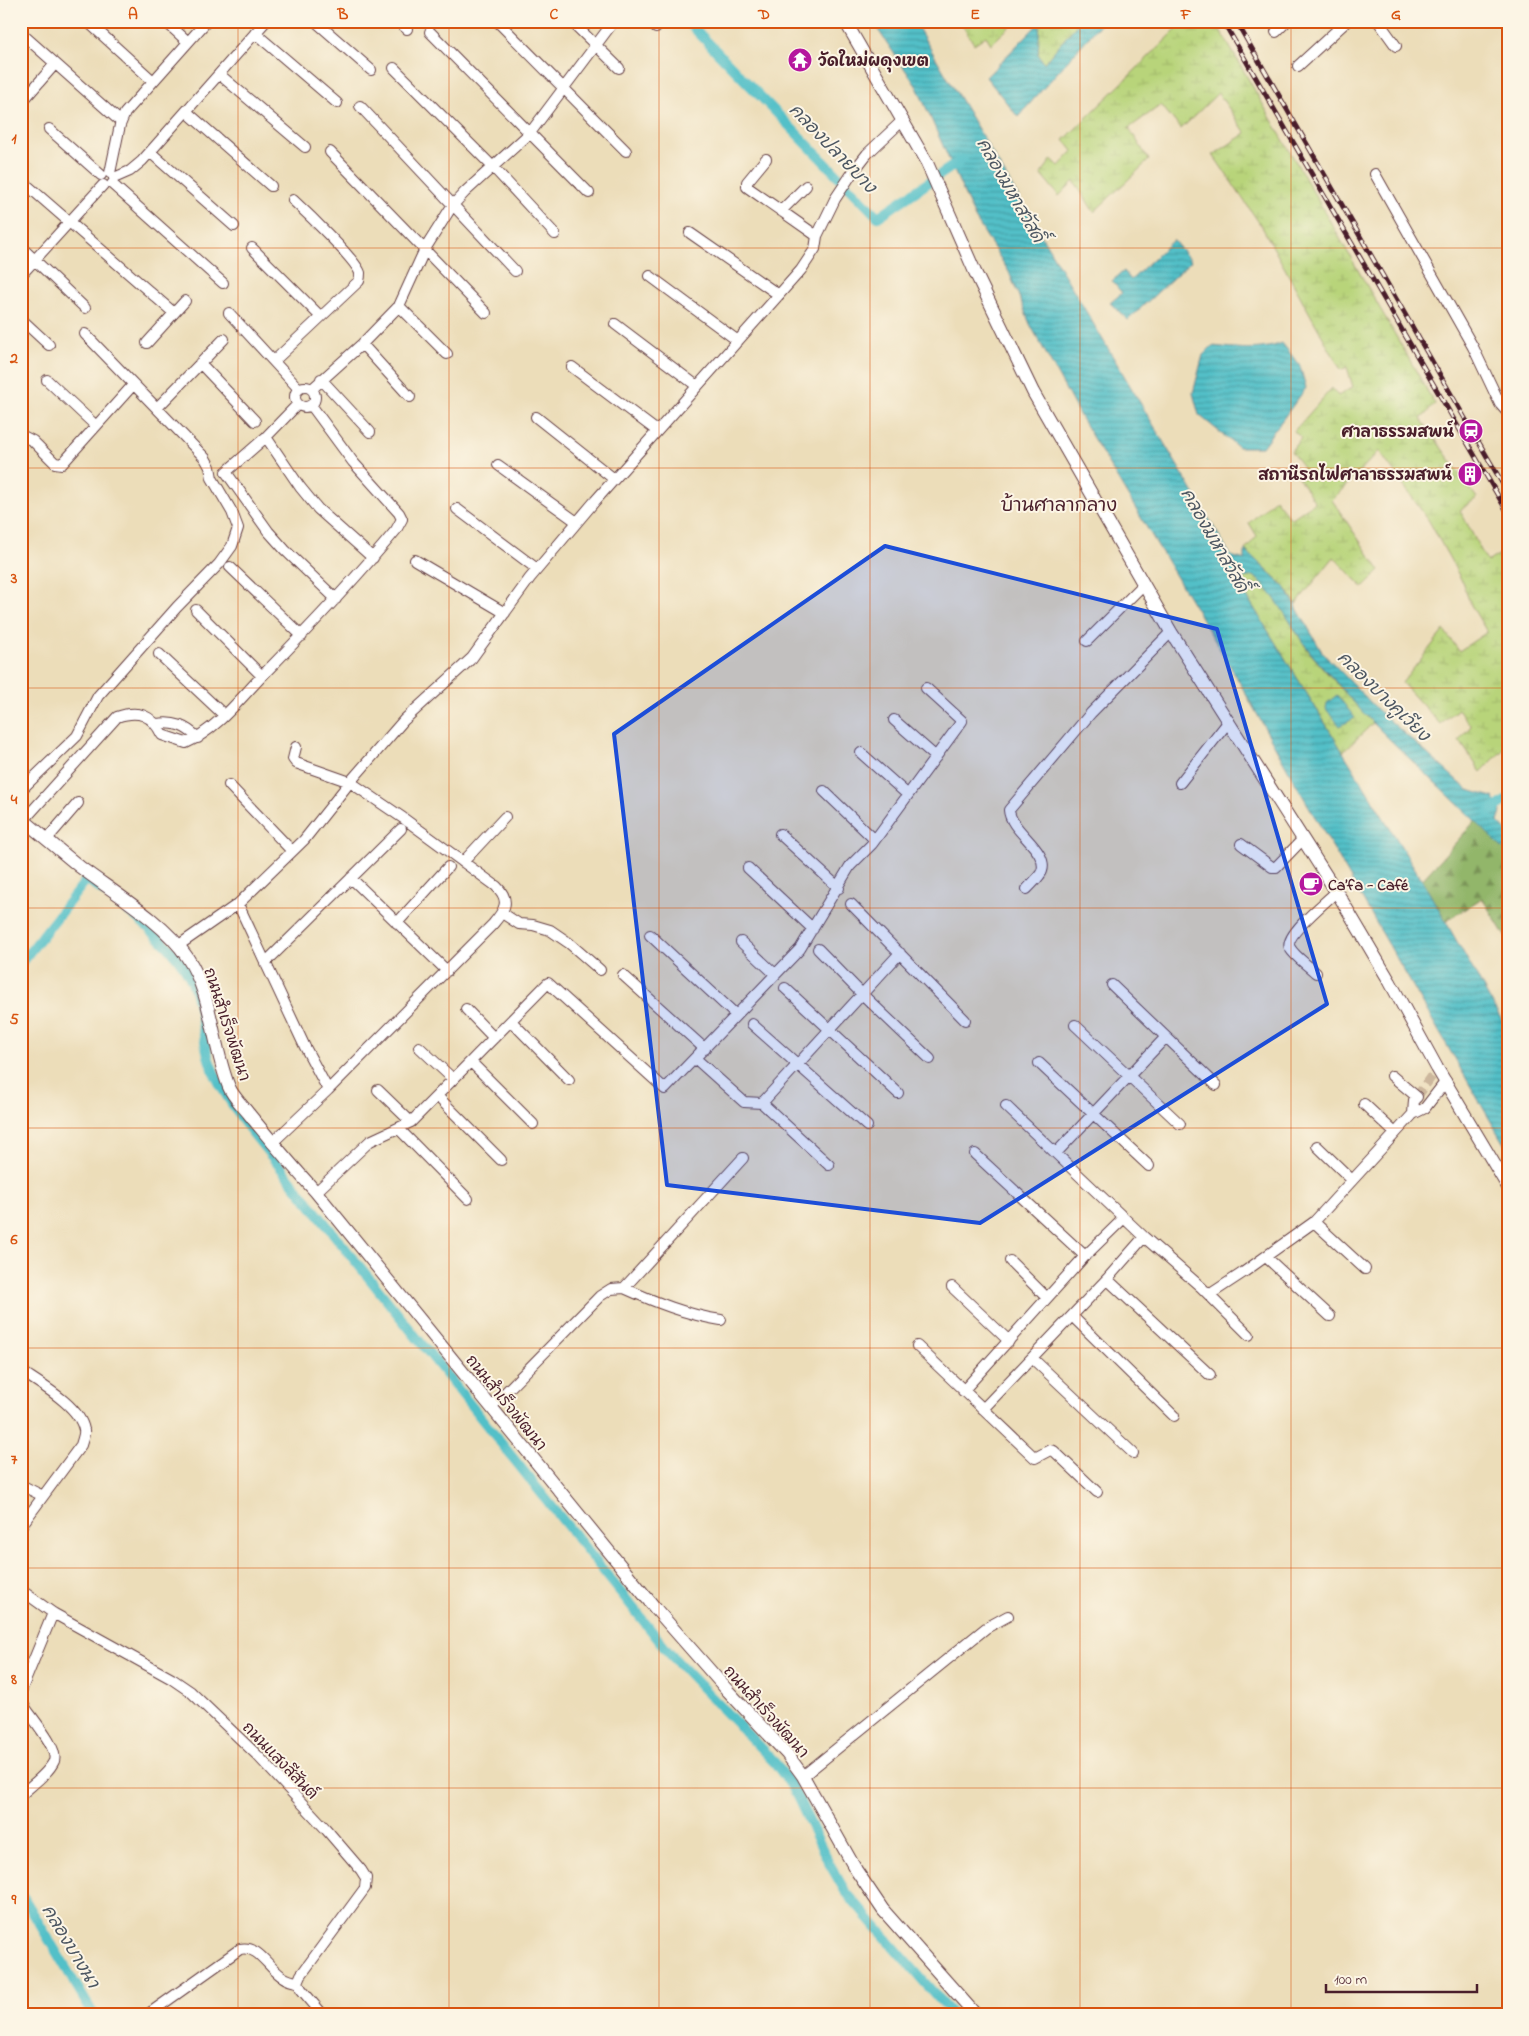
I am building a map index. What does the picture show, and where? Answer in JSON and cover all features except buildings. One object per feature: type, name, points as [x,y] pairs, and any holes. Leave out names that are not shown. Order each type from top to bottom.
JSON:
[{"type":"street","points":[[87,21],[153,81]]},
{"type":"street","points":[[165,21],[188,42]]},
{"type":"street","points":[[108,179],[121,122],[125,113],[207,21]]},
{"type":"street","points":[[21,275],[108,179],[130,171],[142,161],[266,21]]},
{"type":"street","points":[[315,21],[371,70]]},
{"type":"street","points":[[398,21],[407,29]]},
{"type":"street","points":[[498,21],[626,151]]},
{"type":"street","points":[[571,21],[619,68]]},
{"type":"street","points":[[312,389],[362,344],[399,306],[425,249],[452,206],[530,133],[614,21]]},
{"type":"street","points":[[845,21],[927,164],[975,272],[1033,392],[1171,632],[1230,721],[1336,892],[1508,1187]]},
{"type":"street","points":[[1276,32],[1287,21]]},
{"type":"street","points":[[1298,66],[1347,21]]},
{"type":"street","points":[[1378,21],[1396,46]]},
{"type":"street","points":[[430,32],[590,193]]},
{"type":"street","points":[[21,33],[121,122]]},
{"type":"street","points":[[255,33],[337,103]]},
{"type":"street","points":[[21,103],[55,64]]},
{"type":"street","points":[[394,68],[493,167],[555,234]]},
{"type":"street","points":[[219,74],[304,147]]},
{"type":"street","points":[[360,106],[515,271]]},
{"type":"street","points":[[187,112],[271,186]]},
{"type":"street","points":[[179,945],[238,904],[304,840],[350,782],[389,740],[404,720],[472,658],[537,569],[656,431],[806,263],[814,249],[817,236],[835,199],[853,172],[867,154],[903,120]]},
{"type":"street","points":[[49,129],[108,179],[223,283]]},
{"type":"street","points":[[150,152],[234,226]]},
{"type":"street","points":[[330,152],[486,313]]},
{"type":"street","points":[[766,159],[746,185],[817,236]]},
{"type":"street","points":[[1375,174],[1473,347],[1500,404],[1508,413]]},
{"type":"street","points":[[21,180],[174,313]]},
{"type":"street","points":[[781,211],[806,186]]},
{"type":"street","points":[[274,361],[359,281],[360,275],[357,267],[294,200]]},
{"type":"street","points":[[690,233],[779,295]]},
{"type":"street","points":[[21,247],[85,308]]},
{"type":"street","points":[[252,248],[320,316]]},
{"type":"street","points":[[650,276],[738,341]]},
{"type":"street","points":[[147,343],[185,301]]},
{"type":"street","points":[[399,306],[446,354]]},
{"type":"street","points":[[229,313],[299,389]]},
{"type":"street","points":[[21,319],[49,345]]},
{"type":"street","points":[[615,324],[697,386]]},
{"type":"street","points":[[21,790],[77,736],[98,696],[177,607],[219,564],[232,546],[238,528],[232,512],[212,478],[210,467],[205,458],[85,334]]},
{"type":"street","points":[[157,408],[224,339]]},
{"type":"street","points":[[362,344],[410,397]]},
{"type":"street","points":[[200,363],[255,421]]},
{"type":"street","points":[[572,367],[656,431]]},
{"type":"street","points":[[321,379],[370,432]]},
{"type":"street","points":[[47,380],[96,426]]},
{"type":"street","points":[[21,434],[33,441],[55,464],[62,464],[133,385]]},
{"type":"street","points":[[303,387],[312,389],[316,397],[312,405],[306,407],[298,404],[295,397],[299,389],[303,387]]},
{"type":"street","points":[[298,404],[266,437],[226,472],[268,531],[336,599]]},
{"type":"street","points":[[23,819],[117,717],[130,712],[139,713],[157,724],[162,735],[186,743],[198,738],[224,715],[302,636],[373,558],[402,519],[399,512],[353,462],[312,405]]},
{"type":"street","points":[[536,418],[614,479]]},
{"type":"street","points":[[266,437],[300,488],[318,509],[373,558]]},
{"type":"street","points":[[498,465],[577,522]]},
{"type":"street","points":[[457,509],[537,569]]},
{"type":"street","points":[[415,560],[505,613]]},
{"type":"street","points":[[230,568],[302,636]]},
{"type":"street","points":[[1087,641],[1144,584]]},
{"type":"street","points":[[196,610],[262,676]]},
{"type":"street","points":[[1027,889],[1042,872],[1043,866],[1034,847],[1013,822],[1008,810],[1091,713],[1171,632]]},
{"type":"street","points":[[159,654],[224,715]]},
{"type":"street","points":[[316,1192],[370,1141],[411,1122],[548,983],[664,1089],[696,1059],[800,948],[850,866],[875,840],[962,721],[926,688]]},
{"type":"street","points":[[894,720],[936,757]]},
{"type":"street","points":[[1180,784],[1230,721]]},
{"type":"street","points":[[157,724],[169,722],[188,728],[198,738]]},
{"type":"street","points":[[272,1143],[447,971],[502,913],[505,901],[503,893],[463,862],[350,782],[296,763],[294,759],[296,747]]},
{"type":"street","points":[[861,753],[908,795]]},
{"type":"street","points":[[229,785],[292,851]]},
{"type":"street","points":[[824,791],[875,840]]},
{"type":"street","points":[[47,839],[78,803]]},
{"type":"street","points":[[463,862],[505,817]]},
{"type":"street","name":"ถนนสำเร็จพัฒนา","points":[[23,819],[179,945],[189,959],[200,982],[230,1089],[272,1143],[316,1192],[655,1608],[787,1754],[803,1776],[856,1870],[883,1910],[976,2015]]},
{"type":"street","points":[[265,962],[401,829]]},
{"type":"street","points":[[780,834],[838,888]]},
{"type":"street","points":[[1241,844],[1272,867],[1276,867],[1303,839]]},
{"type":"street","points":[[397,922],[448,867]]},
{"type":"street","points":[[748,868],[813,929]]},
{"type":"street","points":[[351,878],[447,971]]},
{"type":"street","points":[[1316,972],[1291,950],[1288,944],[1289,940],[1294,931],[1336,892]]},
{"type":"street","points":[[238,904],[305,1047],[328,1090]]},
{"type":"street","points":[[850,904],[965,1020]]},
{"type":"street","points":[[502,913],[519,924],[533,925],[550,930],[570,943],[600,970]]},
{"type":"street","points":[[650,935],[736,1015]]},
{"type":"street","points":[[741,942],[775,974]]},
{"type":"street","points":[[818,950],[930,1059]]},
{"type":"street","points":[[762,1103],[900,953]]},
{"type":"street","points":[[623,975],[705,1049]]},
{"type":"street","points":[[1112,986],[1216,1085]]},
{"type":"street","points":[[785,988],[829,1031],[898,1093]]},
{"type":"street","points":[[466,1008],[494,1038]]},
{"type":"street","points":[[510,1021],[569,1080]]},
{"type":"street","points":[[752,1024],[867,1126]]},
{"type":"street","points":[[1075,1025],[1180,1124]]},
{"type":"street","points":[[1056,1152],[1165,1038]]},
{"type":"street","points":[[419,1047],[453,1080]]},
{"type":"street","points":[[696,1059],[744,1102],[762,1103],[829,1165]]},
{"type":"street","points":[[471,1062],[533,1124]]},
{"type":"street","points":[[1039,1063],[1092,1115],[1149,1166]]},
{"type":"street","points":[[1392,1076],[1417,1096],[1414,1100],[1413,1114]]},
{"type":"street","points":[[1209,1295],[1314,1222],[1413,1114],[1425,1108],[1446,1081]]},
{"type":"street","points":[[378,1090],[411,1122]]},
{"type":"street","points":[[437,1096],[501,1160]]},
{"type":"street","points":[[1364,1104],[1395,1133]]},
{"type":"street","points":[[1006,1106],[1144,1237],[1209,1295],[1249,1336]]},
{"type":"street","points":[[398,1128],[468,1199]]},
{"type":"street","points":[[1317,1146],[1352,1180]]},
{"type":"street","points":[[975,1154],[1085,1256]]},
{"type":"street","points":[[624,1288],[743,1158]]},
{"type":"street","points":[[963,1391],[1085,1256],[1124,1218]]},
{"type":"street","points":[[1314,1222],[1365,1269]]},
{"type":"street","points":[[983,1409],[1107,1279],[1144,1237]]},
{"type":"street","points":[[1266,1257],[1330,1316]]},
{"type":"street","points":[[1010,1261],[1047,1298]]},
{"type":"street","points":[[1107,1279],[1210,1375]]},
{"type":"street","points":[[952,1287],[1009,1341]]},
{"type":"street","points":[[491,1407],[600,1296],[611,1289],[624,1288],[653,1301],[698,1316],[721,1320]]},
{"type":"street","points":[[1072,1316],[1174,1416]]},
{"type":"street","points":[[917,1346],[1035,1458],[1050,1450],[1054,1450],[1097,1492]]},
{"type":"street","points":[[1032,1358],[1133,1453]]},
{"type":"street","points":[[21,1371],[66,1403],[79,1418],[85,1431],[81,1445],[21,1526]]},
{"type":"street","points":[[21,1485],[44,1496]]},
{"type":"street","name":"ถนนแสงสีสันต์","points":[[21,1590],[53,1613],[172,1678],[192,1692],[258,1756],[325,1828],[364,1875],[365,1888],[301,1975],[298,1982]]},
{"type":"street","points":[[21,1691],[53,1613]]},
{"type":"street","points":[[803,1776],[986,1628],[1008,1616]]},
{"type":"street","points":[[21,1700],[50,1743],[55,1754],[54,1761],[21,1795]]},
{"type":"street","points":[[147,2015],[240,1949],[248,1947],[255,1950],[284,1979],[298,1982],[322,2015]]},
{"type":"highlighted area","points":[[885,546],[1217,629],[1327,1004],[980,1223],[667,1185],[614,734]]},
{"type":"green space","points":[[960,21],[1016,21],[991,44],[986,36],[974,44]]},
{"type":"green space","points":[[1039,21],[1080,21],[1044,63],[1038,54]]},
{"type":"green space","points":[[1173,21],[1215,21],[1435,404],[1421,419],[1477,498],[1460,510],[1487,562],[1508,549],[1508,745],[1481,772],[1459,740],[1471,726],[1458,709],[1440,724],[1402,683],[1444,630],[1459,651],[1487,632],[1471,605],[1461,579],[1429,521],[1379,451],[1332,500],[1380,571],[1363,588],[1334,557],[1296,604],[1285,587],[1245,550],[1257,536],[1249,523],[1275,499],[1291,519],[1315,502],[1298,477],[1303,467],[1291,451],[1301,438],[1294,431],[1332,388],[1338,396],[1353,387],[1347,367],[1341,370],[1262,227],[1213,155],[1246,133],[1218,93],[1181,129],[1161,105],[1129,128],[1149,160],[1094,212],[1074,181],[1059,196],[1041,174],[1052,159],[1059,166],[1073,151],[1064,140],[1177,29]]},
{"type":"green space","points":[[1254,576],[1279,604],[1311,654],[1373,723],[1343,752],[1236,579]]},
{"type":"green space","points":[[1476,820],[1508,854],[1508,941],[1482,898],[1445,922],[1422,880]]},
{"type":"water","name":"คลองมหาสวัสดิ์","points":[[872,21],[914,21],[1231,556],[1245,560],[1245,550],[1285,587],[1322,652],[1377,709],[1468,790],[1493,797],[1501,812],[1498,822],[1508,833],[1508,854],[1360,709],[1311,653],[1273,596],[1264,586],[1254,576],[1236,579],[1422,880],[1508,1031],[1508,1151],[1296,784],[1232,669],[1081,418],[1030,324],[1009,272],[975,218],[917,87]]},
{"type":"water","points":[[1080,21],[1103,21],[1018,117],[986,77],[1040,22],[1038,54],[1044,63]]},
{"type":"water","points":[[1173,240],[1191,261],[1128,320],[1110,303],[1122,293],[1112,281],[1124,271],[1131,280]]},
{"type":"water","points":[[1282,343],[1300,366],[1306,388],[1262,447],[1238,447],[1199,415],[1193,393],[1203,355],[1212,346],[1265,348]]},
{"type":"water","points":[[1337,695],[1355,718],[1340,726],[1326,709],[1327,703]]},
{"type":"waterway","name":"คลองปลายบาง","points":[[687,21],[878,217],[963,159]]},
{"type":"waterway","points":[[1488,813],[1508,799]]},
{"type":"waterway","points":[[21,963],[87,879],[146,925],[173,953],[184,967],[192,982],[213,1071],[244,1122],[670,1654],[775,1763],[793,1788],[829,1863],[845,1891],[953,2015]]},
{"type":"waterway","name":"คลองบางนา","points":[[21,1893],[94,2015]]},
{"type":"tunnel","points":[[1417,1097],[1437,1068]]},
{"type":"railway","points":[[1223,21],[1508,513]]},
{"type":"railway","points":[[1236,21],[1508,493]]},
{"type":"place","name":"วัดใหม่ผดุงเขต","points":[[800,60]]},
{"type":"place","name":"ศาลาธรรมสพน์","points":[[1471,431]]},
{"type":"place","name":"สถานีรถไฟศาลาธรรมสพน์","points":[[1470,474]]},
{"type":"place","name":"Ca’fa - Café","points":[[1311,884]]},
{"type":"district","name":"บ้านศาลากลาง","points":[[1059,504]]},
{"type":"water label","name":"คลองบางคูเวียง","points":[[1384,696]]}]
